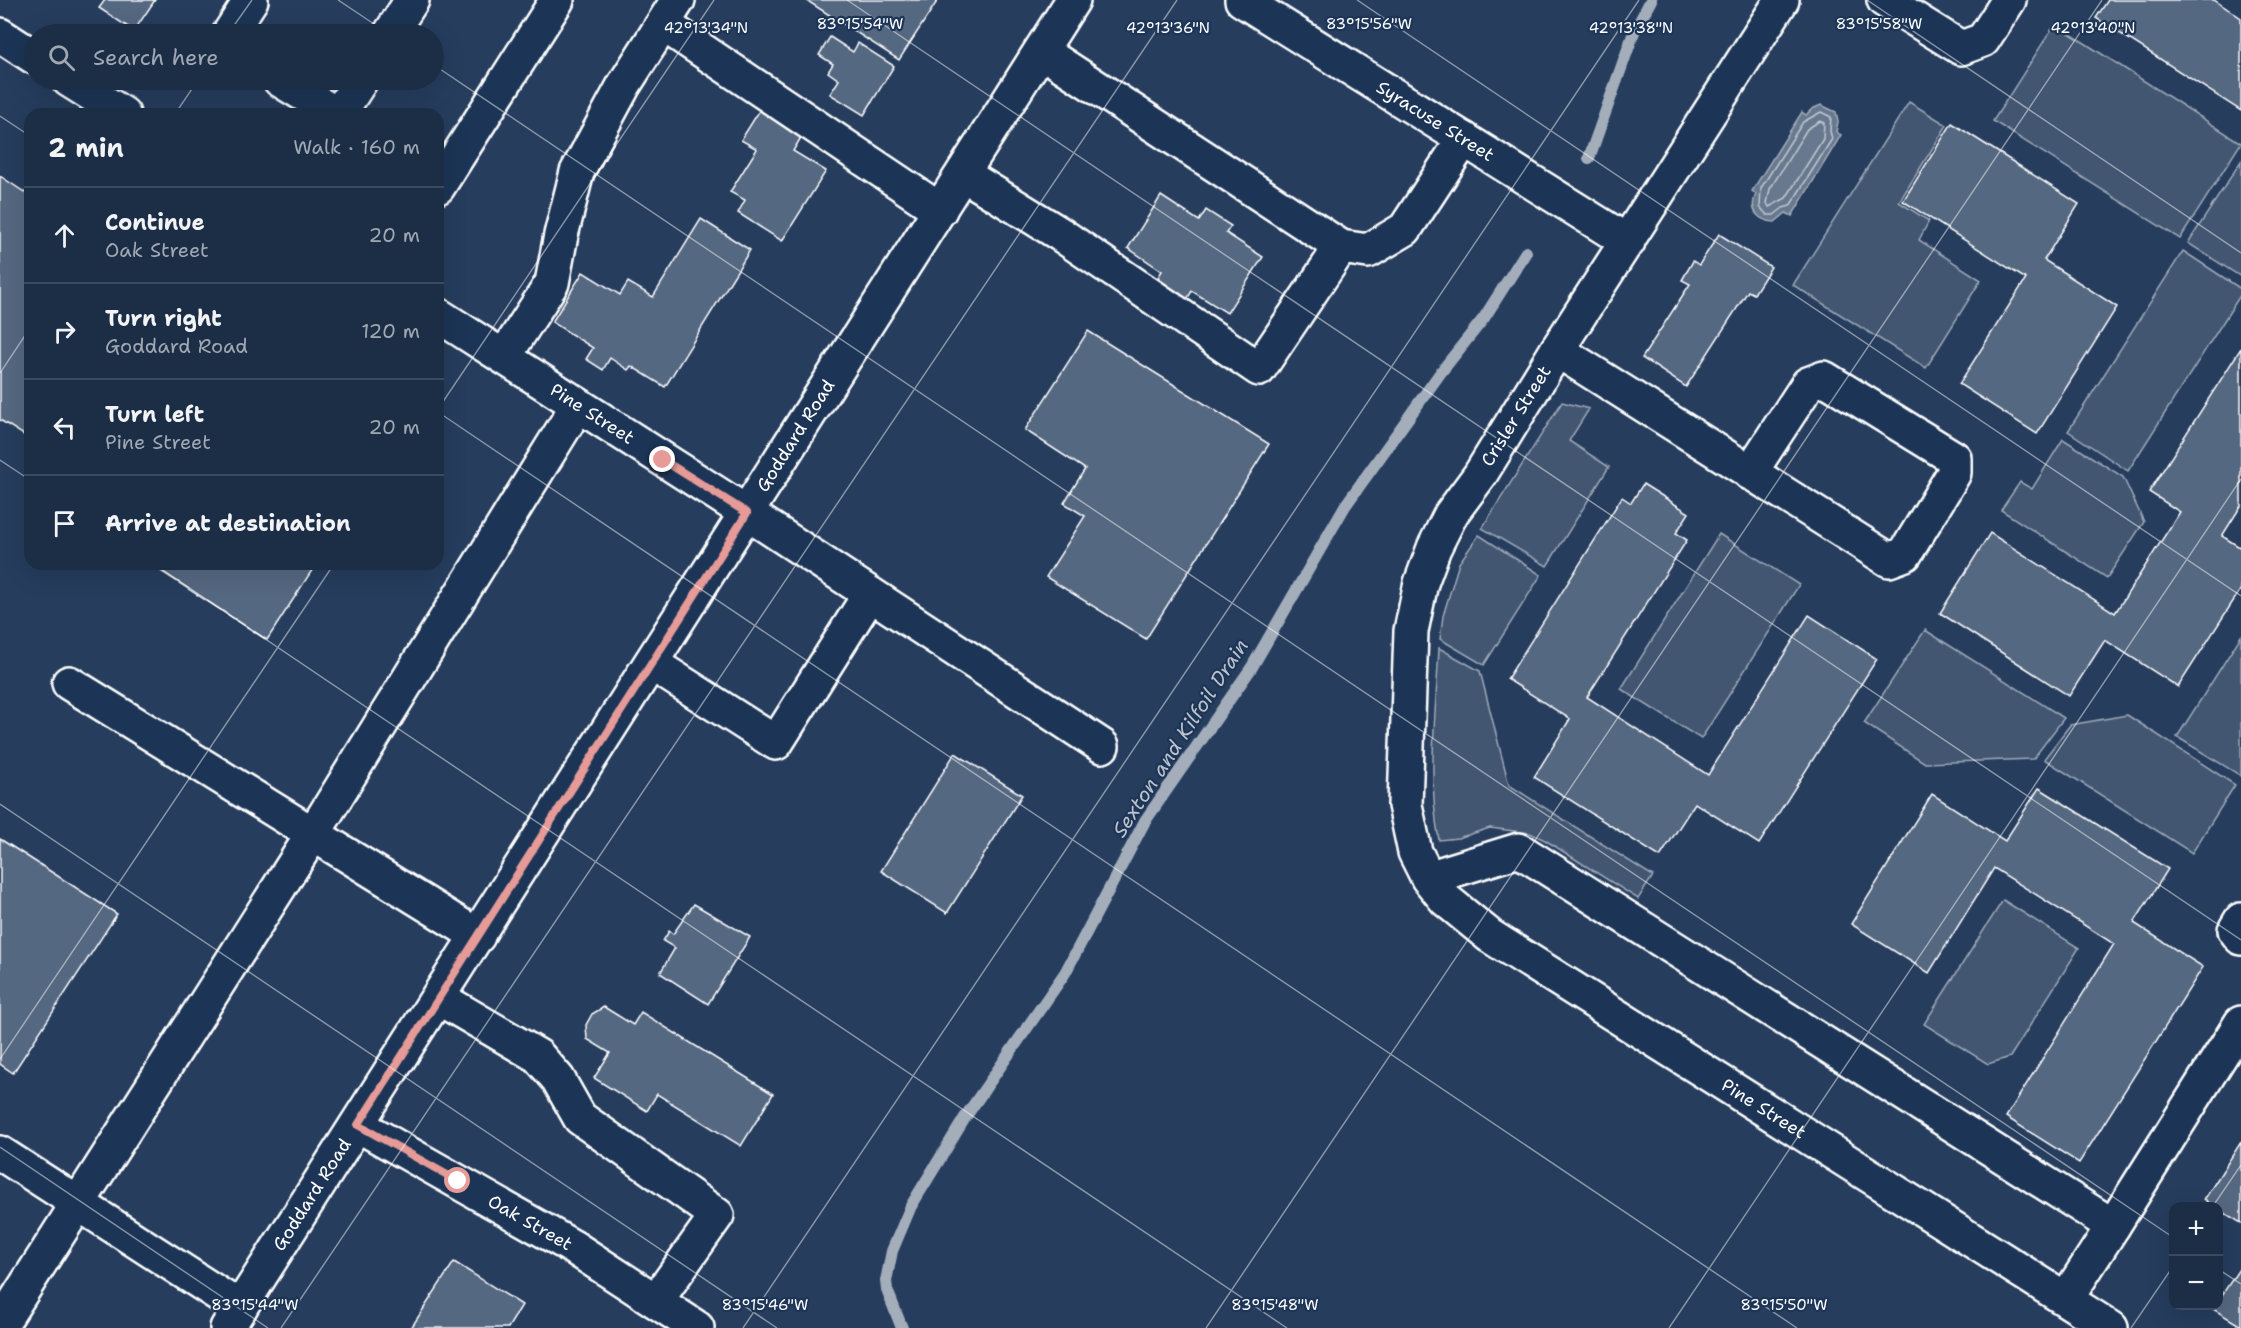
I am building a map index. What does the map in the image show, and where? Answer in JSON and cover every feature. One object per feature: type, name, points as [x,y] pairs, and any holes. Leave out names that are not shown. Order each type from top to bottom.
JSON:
[{"type":"street","points":[[235,24],[250,0]]},
{"type":"street","points":[[396,24],[412,0]]},
{"type":"street","points":[[444,178],[557,0]]},
{"type":"street","name":"Goddard Road","points":[[237,1321],[438,998],[1074,0]]},
{"type":"street","name":"Syracuse Street","points":[[1242,0],[1628,242]]},
{"type":"street","name":"Crisler Street","points":[[1428,878],[1415,852],[1405,806],[1411,631],[1421,583],[1434,548],[1451,514],[1479,475],[1782,0]]},
{"type":"street","points":[[1901,4],[1961,48],[1983,39],[2009,0]]},
{"type":"street","points":[[504,357],[552,283],[577,172],[624,85],[670,12],[940,210]]},
{"type":"street","points":[[0,35],[24,51]]},
{"type":"street","points":[[1041,51],[1341,247],[1368,251],[1405,229],[1464,140]]},
{"type":"street","points":[[85,90],[113,108]]},
{"type":"street","points":[[297,90],[328,108]]},
{"type":"street","points":[[342,108],[354,90]]},
{"type":"street","points":[[963,174],[1060,234],[1259,369],[1341,247]]},
{"type":"street","name":"Pine Street","points":[[444,319],[747,513],[1102,746]]},
{"type":"street","points":[[1557,350],[1750,473],[1889,560],[1905,554],[1954,473],[1954,458],[1824,378],[1808,384],[1750,473]]},
{"type":"street","points":[[0,1326],[313,834],[578,405]]},
{"type":"street","points":[[651,663],[776,743],[870,594]]},
{"type":"street","points":[[69,683],[478,936]]},
{"type":"street","points":[[1428,878],[1519,850],[2113,1226]]},
{"type":"street","name":"Pine Street","points":[[1428,878],[1446,900],[1490,936],[2111,1328]]},
{"type":"street","points":[[2241,920],[2235,930],[2241,938]]},
{"type":"street","points":[[438,998],[538,1056],[558,1079],[580,1118],[717,1215],[656,1301]]},
{"type":"street","points":[[2066,1299],[2241,1023]]},
{"type":"street","name":"Oak Street","points":[[358,1125],[573,1247],[697,1328]]},
{"type":"street","points":[[0,1153],[79,1203],[237,1321]]},
{"type":"shaded area","points":[[2055,24],[2241,143],[2180,239],[1993,121]]},
{"type":"shaded area","points":[[1909,102],[1947,125],[1899,202],[1929,221],[1919,240],[1981,280],[1926,368],[1793,285]]},
{"type":"shaded area","points":[[2241,161],[2241,277],[2188,243]]},
{"type":"shaded area","points":[[2183,251],[2241,289],[2241,294],[2128,471],[2068,431]]},
{"type":"shaded area","points":[[1562,402],[1589,409],[1569,441],[1609,467],[1547,566],[1482,528]]},
{"type":"shaded area","points":[[2063,439],[2123,477],[2144,522],[2107,578],[2001,510],[2020,482],[2032,489]]},
{"type":"shaded area","points":[[1719,534],[1799,585],[1701,739],[1621,689]]},
{"type":"shaded area","points":[[1479,535],[1541,575],[1484,665],[1440,639],[1443,616],[1459,563]]},
{"type":"shaded area","points":[[1925,630],[2064,718],[2033,759],[1925,763],[1864,723]]},
{"type":"shaded area","points":[[2241,636],[2241,776],[2177,737]]},
{"type":"shaded area","points":[[1439,648],[1480,671],[1509,785],[1653,876],[1638,899],[1545,840],[1530,833],[1490,828],[1458,838],[1439,840],[1435,816],[1433,768]]},
{"type":"shaded area","points":[[2127,715],[2235,785],[2192,853],[2044,759],[2070,725]]},
{"type":"shaded area","points":[[2003,900],[2079,948],[2010,1057],[1988,1064],[1924,1024]]},
{"type":"water","points":[[1821,105],[1836,112],[1838,122],[1836,132],[1841,135],[1792,216],[1786,213],[1775,222],[1764,220],[1754,210],[1756,194],[1752,191],[1802,112],[1806,115]]},
{"type":"building","points":[[105,0],[155,0],[139,24],[123,24],[99,8]]},
{"type":"building","points":[[806,0],[938,0],[899,60]]},
{"type":"building","points":[[2108,0],[2214,0],[2241,18],[2241,111],[2096,18]]},
{"type":"building","points":[[830,37],[853,52],[858,43],[894,66],[864,115],[830,94],[839,80],[828,72],[833,64],[819,55]]},
{"type":"building","points":[[761,108],[803,134],[793,151],[826,171],[782,241],[738,213],[745,200],[730,192],[757,149],[741,140]]},
{"type":"building","points":[[1952,123],[2079,204],[2044,260],[2117,307],[2037,434],[1959,384],[2026,279],[1903,201]]},
{"type":"building","points":[[0,176],[24,192],[24,435],[0,420]]},
{"type":"building","points":[[1161,196],[1199,221],[1206,210],[1231,226],[1226,233],[1263,257],[1227,313],[1192,291],[1169,328],[1138,309],[1162,271],[1128,248]]},
{"type":"building","points":[[701,219],[750,250],[665,387],[631,366],[628,370],[610,358],[603,370],[586,359],[593,348],[552,322],[583,272],[620,295],[628,282],[653,297]]},
{"type":"building","points":[[1719,234],[1771,267],[1754,294],[1748,291],[1686,387],[1642,358],[1690,284],[1682,280],[1693,261],[1699,265]]},
{"type":"building","points":[[1088,331],[1269,444],[1146,639],[1046,577],[1085,516],[1064,503],[1085,469],[1025,430]]},
{"type":"building","points":[[2241,348],[2241,506],[2222,536],[2241,548],[2241,589],[2178,687],[2105,640],[2069,696],[1940,613],[1990,533],[2115,613],[2180,512],[2149,492]]},
{"type":"building","points":[[1643,484],[1689,513],[1676,533],[1687,540],[1587,697],[1708,775],[1809,615],[1877,659],[1759,844],[1695,803],[1660,857],[1534,777],[1570,719],[1507,679],[1622,497],[1631,503]]},
{"type":"building","points":[[159,570],[312,570],[267,640]]},
{"type":"building","points":[[955,753],[1022,795],[947,913],[881,871]]},
{"type":"building","points":[[2039,788],[2168,869],[2134,923],[2203,967],[2079,1163],[2006,1117],[2114,944],[1994,868],[1929,973],[1851,924],[1932,794],[2005,841]]},
{"type":"building","points":[[0,839],[117,914],[13,1073],[0,1064]]},
{"type":"building","points":[[694,904],[750,937],[708,1004],[660,973],[675,948],[663,941],[669,931],[673,934]]},
{"type":"building","points":[[604,1007],[633,1025],[641,1012],[773,1094],[741,1146],[657,1094],[647,1111],[594,1078],[610,1053],[587,1039],[586,1025],[592,1014]]},
{"type":"building","points":[[2241,1142],[2241,1223],[2223,1212],[2223,1202],[2204,1200]]},
{"type":"building","points":[[454,1262],[522,1305],[508,1328],[411,1328]]},
{"type":"building","points":[[2241,1266],[2241,1326],[2215,1310],[2223,1310],[2223,1293]]},
{"type":"waterway","name":"Sexton and Kilfoil Drain","points":[[1589,158],[1634,32],[1651,0]]},
{"type":"waterway","name":"Sexton and Kilfoil Drain","points":[[902,1328],[887,1290],[886,1281],[892,1251],[911,1206],[966,1116],[1065,973],[1145,821],[1252,667],[1345,506],[1441,372],[1484,318],[1526,252]]},
{"type":"route","points":[[458,1181],[358,1125],[747,513],[663,460]]}]
